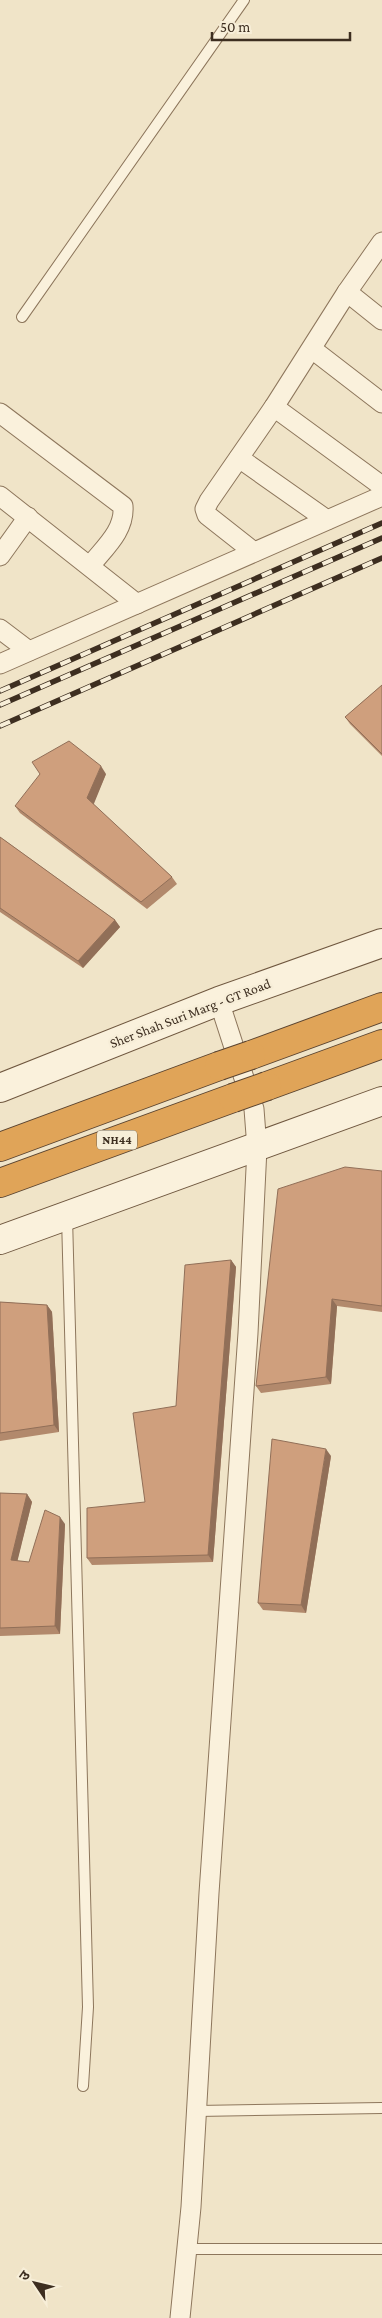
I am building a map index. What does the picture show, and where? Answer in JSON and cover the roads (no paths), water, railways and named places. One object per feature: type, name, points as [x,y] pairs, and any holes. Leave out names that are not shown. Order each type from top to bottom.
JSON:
[{"type":"highway","name":"NH44","points":[[0,1147],[382,1006]]},
{"type":"highway","name":"NH44","points":[[0,1183],[382,1044]]},
{"type":"street","points":[[254,552],[213,521],[207,515],[205,509],[274,407],[347,292],[382,242]]},
{"type":"street","points":[[347,292],[382,320]]},
{"type":"street","points":[[312,348],[382,403]]},
{"type":"street","points":[[274,407],[382,486]]},
{"type":"street","points":[[0,413],[123,506],[124,516],[121,526],[90,566]]},
{"type":"street","points":[[239,458],[327,520]]},
{"type":"street","points":[[0,496],[137,604]]},
{"type":"street","points":[[0,664],[382,496]]},
{"type":"street","points":[[0,556],[28,517]]},
{"type":"street","points":[[0,629],[29,651]]},
{"type":"street","name":"Sher Shah Suri Marg - GT Road","points":[[0,1088],[219,1001],[382,943]]},
{"type":"street","points":[[180,2318],[197,2111],[209,1893],[248,1333],[257,1148],[254,1109],[219,1001]]},
{"type":"street","points":[[0,1240],[382,1101]]},
{"type":"lane","points":[[22,317],[244,0]]},
{"type":"lane","points":[[67,1216],[88,2007],[83,2086]]},
{"type":"lane","points":[[197,2111],[382,2108]]},
{"type":"lane","points":[[187,2249],[382,2249]]},
{"type":"railway","points":[[0,691],[382,523]]},
{"type":"railway","points":[[0,705],[382,538]]},
{"type":"railway","points":[[0,726],[382,558]]}]
